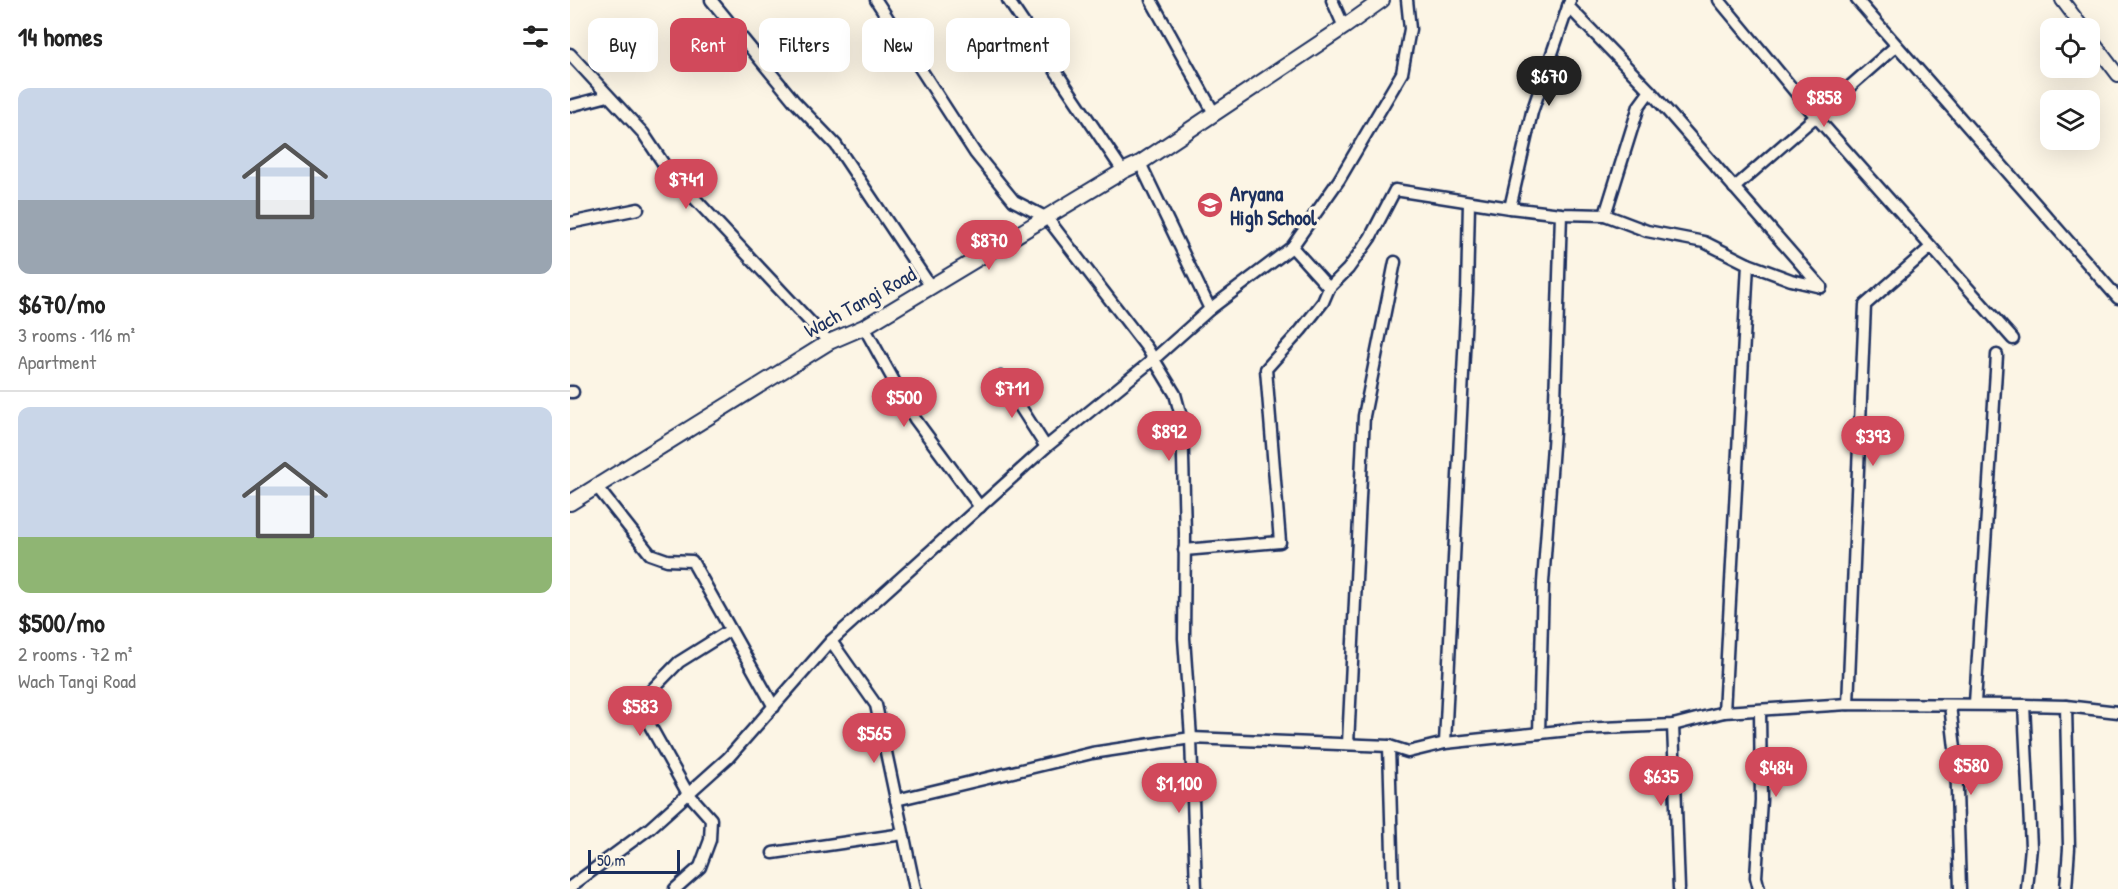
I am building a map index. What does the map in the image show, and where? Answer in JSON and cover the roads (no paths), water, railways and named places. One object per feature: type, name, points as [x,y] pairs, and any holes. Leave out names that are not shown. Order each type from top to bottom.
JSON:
[{"type":"main road","name":"Wach Tangi Road","points":[[570,503],[829,342],[864,327],[1123,171],[1140,163],[1382,0]]},
{"type":"street","points":[[711,0],[794,101],[836,145],[931,287]]},
{"type":"street","points":[[876,0],[975,153],[1014,201],[1047,218],[1154,359],[1175,394],[1182,420],[1184,638],[1191,738],[1196,889]]},
{"type":"street","points":[[1008,0],[1123,171]]},
{"type":"street","points":[[1151,0],[1214,113]]},
{"type":"street","points":[[1332,0],[1344,27]]},
{"type":"street","points":[[570,887],[650,828],[687,792],[728,758],[831,641],[1046,447],[1154,359],[1210,309],[1292,247],[1339,180],[1402,73],[1410,29],[1407,0]]},
{"type":"street","points":[[1719,0],[1816,117],[2013,339]]},
{"type":"street","points":[[1857,0],[2118,298]]},
{"type":"street","points":[[2062,0],[2076,18]]},
{"type":"street","points":[[1184,550],[1280,543],[1266,369],[1323,302],[1329,288],[1348,269],[1370,238],[1395,190],[1439,195],[1510,208],[1561,214],[1605,215],[1647,231],[1704,242],[1748,264],[1791,280],[1821,287],[1650,91],[1569,3],[1532,112],[1510,208]]},
{"type":"street","points":[[1734,188],[1896,46]]},
{"type":"street","points":[[2100,51],[2118,75]]},
{"type":"street","points":[[570,54],[643,133],[667,169],[829,342]]},
{"type":"street","points":[[1605,215],[1639,106],[1650,91]]},
{"type":"street","points":[[570,106],[608,96]]},
{"type":"street","points":[[1140,163],[1210,309]]},
{"type":"street","points":[[1445,743],[1467,292],[1468,202]]},
{"type":"street","points":[[570,223],[638,209]]},
{"type":"street","points":[[1539,734],[1543,583],[1554,432],[1561,214]]},
{"type":"street","points":[[1292,247],[1329,288]]},
{"type":"street","points":[[1848,704],[1865,305],[1931,247]]},
{"type":"street","points":[[1348,744],[1364,416],[1395,262]]},
{"type":"street","points":[[1724,712],[1748,264]]},
{"type":"street","points":[[864,327],[915,419],[980,507]]},
{"type":"street","points":[[1975,703],[1997,355]]},
{"type":"street","points":[[1001,377],[1046,447]]},
{"type":"street","points":[[597,487],[650,554],[667,560],[692,561],[774,707]]},
{"type":"street","points":[[675,889],[700,867],[710,840],[711,819],[687,792],[638,704],[679,663],[730,630]]},
{"type":"street","points":[[831,641],[876,705],[915,889]]},
{"type":"street","points":[[896,800],[1092,753],[1191,738],[1389,746],[1408,752],[1445,743],[1672,725],[1724,712],[1848,704],[1950,705],[1975,703],[2066,706],[2118,712]]},
{"type":"street","points":[[1950,705],[1956,757],[1960,889]]},
{"type":"street","points":[[2024,705],[2031,847],[2027,889]]},
{"type":"street","points":[[2066,706],[2069,848],[2066,889]]},
{"type":"street","points":[[1759,889],[1756,877],[1761,800],[1760,711]]},
{"type":"street","points":[[1672,725],[1678,889]]},
{"type":"street","points":[[1389,746],[1393,889]]},
{"type":"street","points":[[773,853],[903,834]]},
{"type":"place","name":"Aryana High School","points":[[1210,205]]}]
